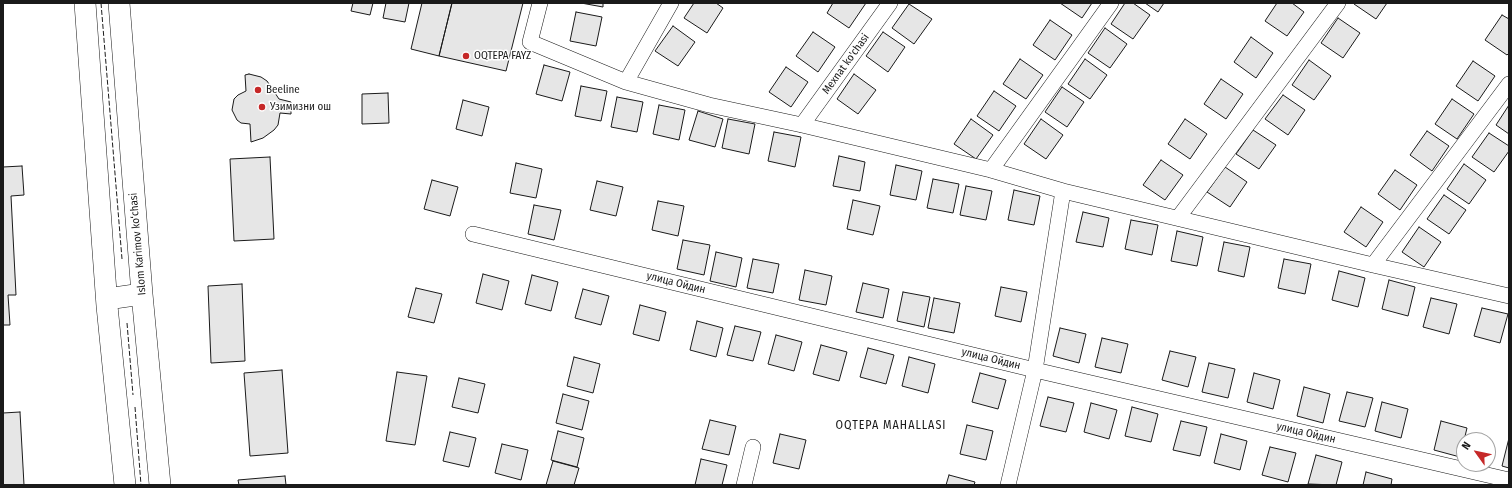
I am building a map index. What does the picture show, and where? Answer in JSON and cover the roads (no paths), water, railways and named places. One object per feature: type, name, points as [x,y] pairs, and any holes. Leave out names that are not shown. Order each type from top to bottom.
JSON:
[{"type":"main road","points":[[85,3],[107,299],[125,485]]},
{"type":"main road","name":"Islom Karimov ko‘chasi","points":[[119,3],[142,294],[160,485]]},
{"type":"main road","points":[[107,299],[142,294]]},
{"type":"street","points":[[540,3],[530,42],[626,82],[709,105],[802,125],[991,170],[1063,192],[1509,296]]},
{"type":"street","points":[[626,82],[671,3]]},
{"type":"street","name":"Mexnat ko'chasi","points":[[802,125],[890,3]]},
{"type":"street","points":[[991,170],[1112,3]]},
{"type":"street","points":[[1178,218],[1338,3]]},
{"type":"street","points":[[1373,265],[1509,84]]},
{"type":"street","points":[[1008,485],[1036,370],[1063,192]]},
{"type":"street","name":"улица Ойдин","points":[[473,234],[1036,370],[1509,480]]},
{"type":"street","points":[[744,485],[753,447]]},
{"type":"place","name":"OQTEPA FAYZ","points":[[466,56]]},
{"type":"place","name":"Beeline","points":[[258,90]]},
{"type":"place","name":"Узимизни ош","points":[[262,107]]},
{"type":"district","name":"OQTEPA MAHALLASI","points":[[891,426]]}]
